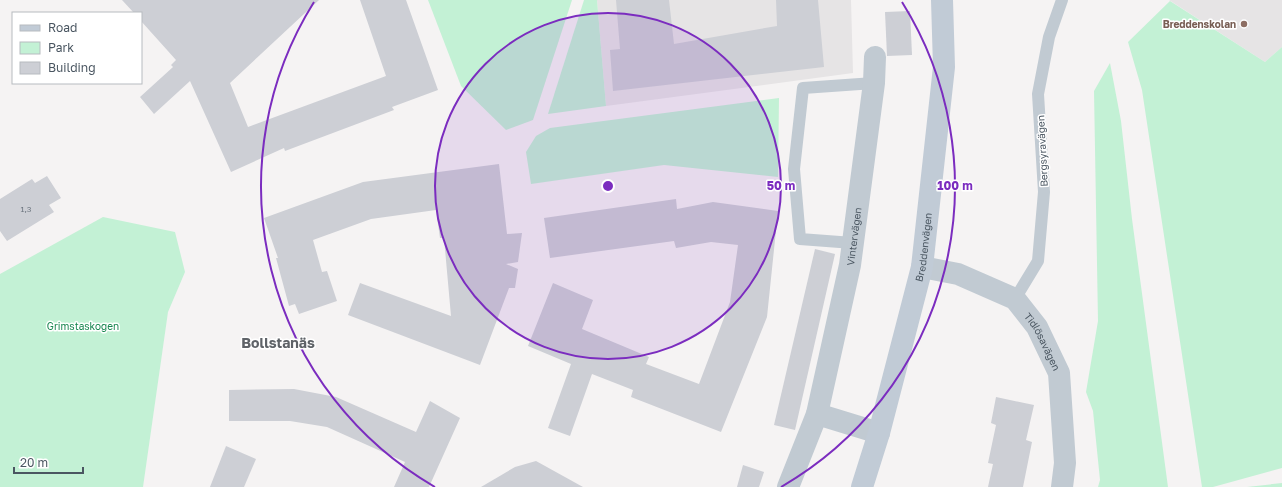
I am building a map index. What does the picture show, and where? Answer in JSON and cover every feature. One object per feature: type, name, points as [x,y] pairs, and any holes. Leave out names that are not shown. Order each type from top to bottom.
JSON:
[{"type":"street","name":"Breddenvägen","points":[[862,487],[879,433],[922,267],[944,67],[942,0]]},
{"type":"street","name":"Vintervägen","points":[[788,487],[816,414],[850,265],[874,83],[875,57]]},
{"type":"street","name":"Tidlösavägen","points":[[922,267],[958,274],[1015,299],[1037,327],[1059,373],[1065,463],[1062,487]]},
{"type":"street","points":[[816,414],[879,433]]},
{"type":"lane","name":"Bergsyravägen","points":[[1015,299],[1038,261],[1044,192],[1038,94],[1049,37],[1062,0]]},
{"type":"lane","points":[[853,243],[800,240],[794,169],[803,88],[874,83]]},
{"type":"shaded area","points":[[597,0],[851,0],[853,73],[606,106]]},
{"type":"shaded area","name":"Breddenskolan","points":[[1169,0],[1282,0],[1282,47],[1265,62]]},
{"type":"green space","points":[[428,0],[572,0],[533,120],[506,130],[461,86]]},
{"type":"green space","points":[[584,0],[597,0],[606,106],[548,114]]},
{"type":"green space","points":[[1170,1],[1265,62],[1282,47],[1282,468],[1213,487],[1202,487],[1142,90],[1128,42]]},
{"type":"green space","points":[[1110,63],[1121,121],[1132,219],[1168,487],[1098,487],[1100,480],[1093,411],[1086,392],[1098,321],[1094,91]]},
{"type":"green space","points":[[779,98],[778,177],[664,165],[531,184],[526,152],[536,136],[550,128]]},
{"type":"green space","name":"Grimstaskogen","points":[[103,217],[175,232],[185,272],[168,312],[143,487],[0,487],[0,274]]},
{"type":"green space","points":[[1282,483],[1282,487],[1247,487]]},
{"type":"building","points":[[122,0],[319,0],[230,83],[248,127],[386,76],[360,0],[406,0],[438,90],[392,107],[394,110],[285,151],[284,148],[231,172],[190,81],[154,114],[140,97],[173,67],[171,65],[176,60],[142,22],[142,12],[133,12]]},
{"type":"building","points":[[616,0],[669,0],[674,44],[777,26],[776,0],[818,0],[824,67],[613,91],[610,50],[620,49]]},
{"type":"building","points":[[910,11],[912,55],[887,56],[885,12]]},
{"type":"building","points":[[499,164],[507,234],[522,233],[518,262],[506,264],[518,269],[515,288],[509,288],[480,365],[348,315],[360,283],[451,316],[444,238],[440,238],[436,210],[371,219],[313,240],[322,272],[327,271],[337,301],[299,314],[295,304],[289,306],[276,258],[278,258],[264,218],[363,182]]},
{"type":"building","points":[[47,176],[61,198],[49,205],[54,212],[7,241],[0,231],[0,199],[32,179],[35,183]]},
{"type":"building","points":[[676,199],[677,209],[713,202],[778,211],[767,317],[721,432],[631,397],[633,390],[592,374],[570,436],[548,428],[571,364],[528,346],[553,283],[593,300],[582,329],[649,357],[646,364],[699,384],[730,302],[738,245],[711,242],[676,248],[674,241],[550,258],[544,218]]},
{"type":"building","points":[[815,249],[835,254],[795,430],[774,425]]},
{"type":"building","points":[[294,389],[336,397],[416,432],[430,401],[460,418],[429,487],[394,487],[405,462],[327,427],[290,421],[229,421],[229,390]]},
{"type":"building","points":[[996,397],[1034,405],[1026,440],[1032,442],[1023,487],[988,487],[993,464],[988,463],[996,425],[991,423]]},
{"type":"building","points":[[226,446],[256,459],[244,487],[210,487]]},
{"type":"building","points":[[536,461],[583,487],[481,487],[515,467]]},
{"type":"building","points":[[743,465],[764,472],[759,487],[737,487]]},
{"type":"place","name":"Breddenskolan","points":[[1244,24]]},
{"type":"district","name":"Bollstanäs","points":[[278,343]]}]
